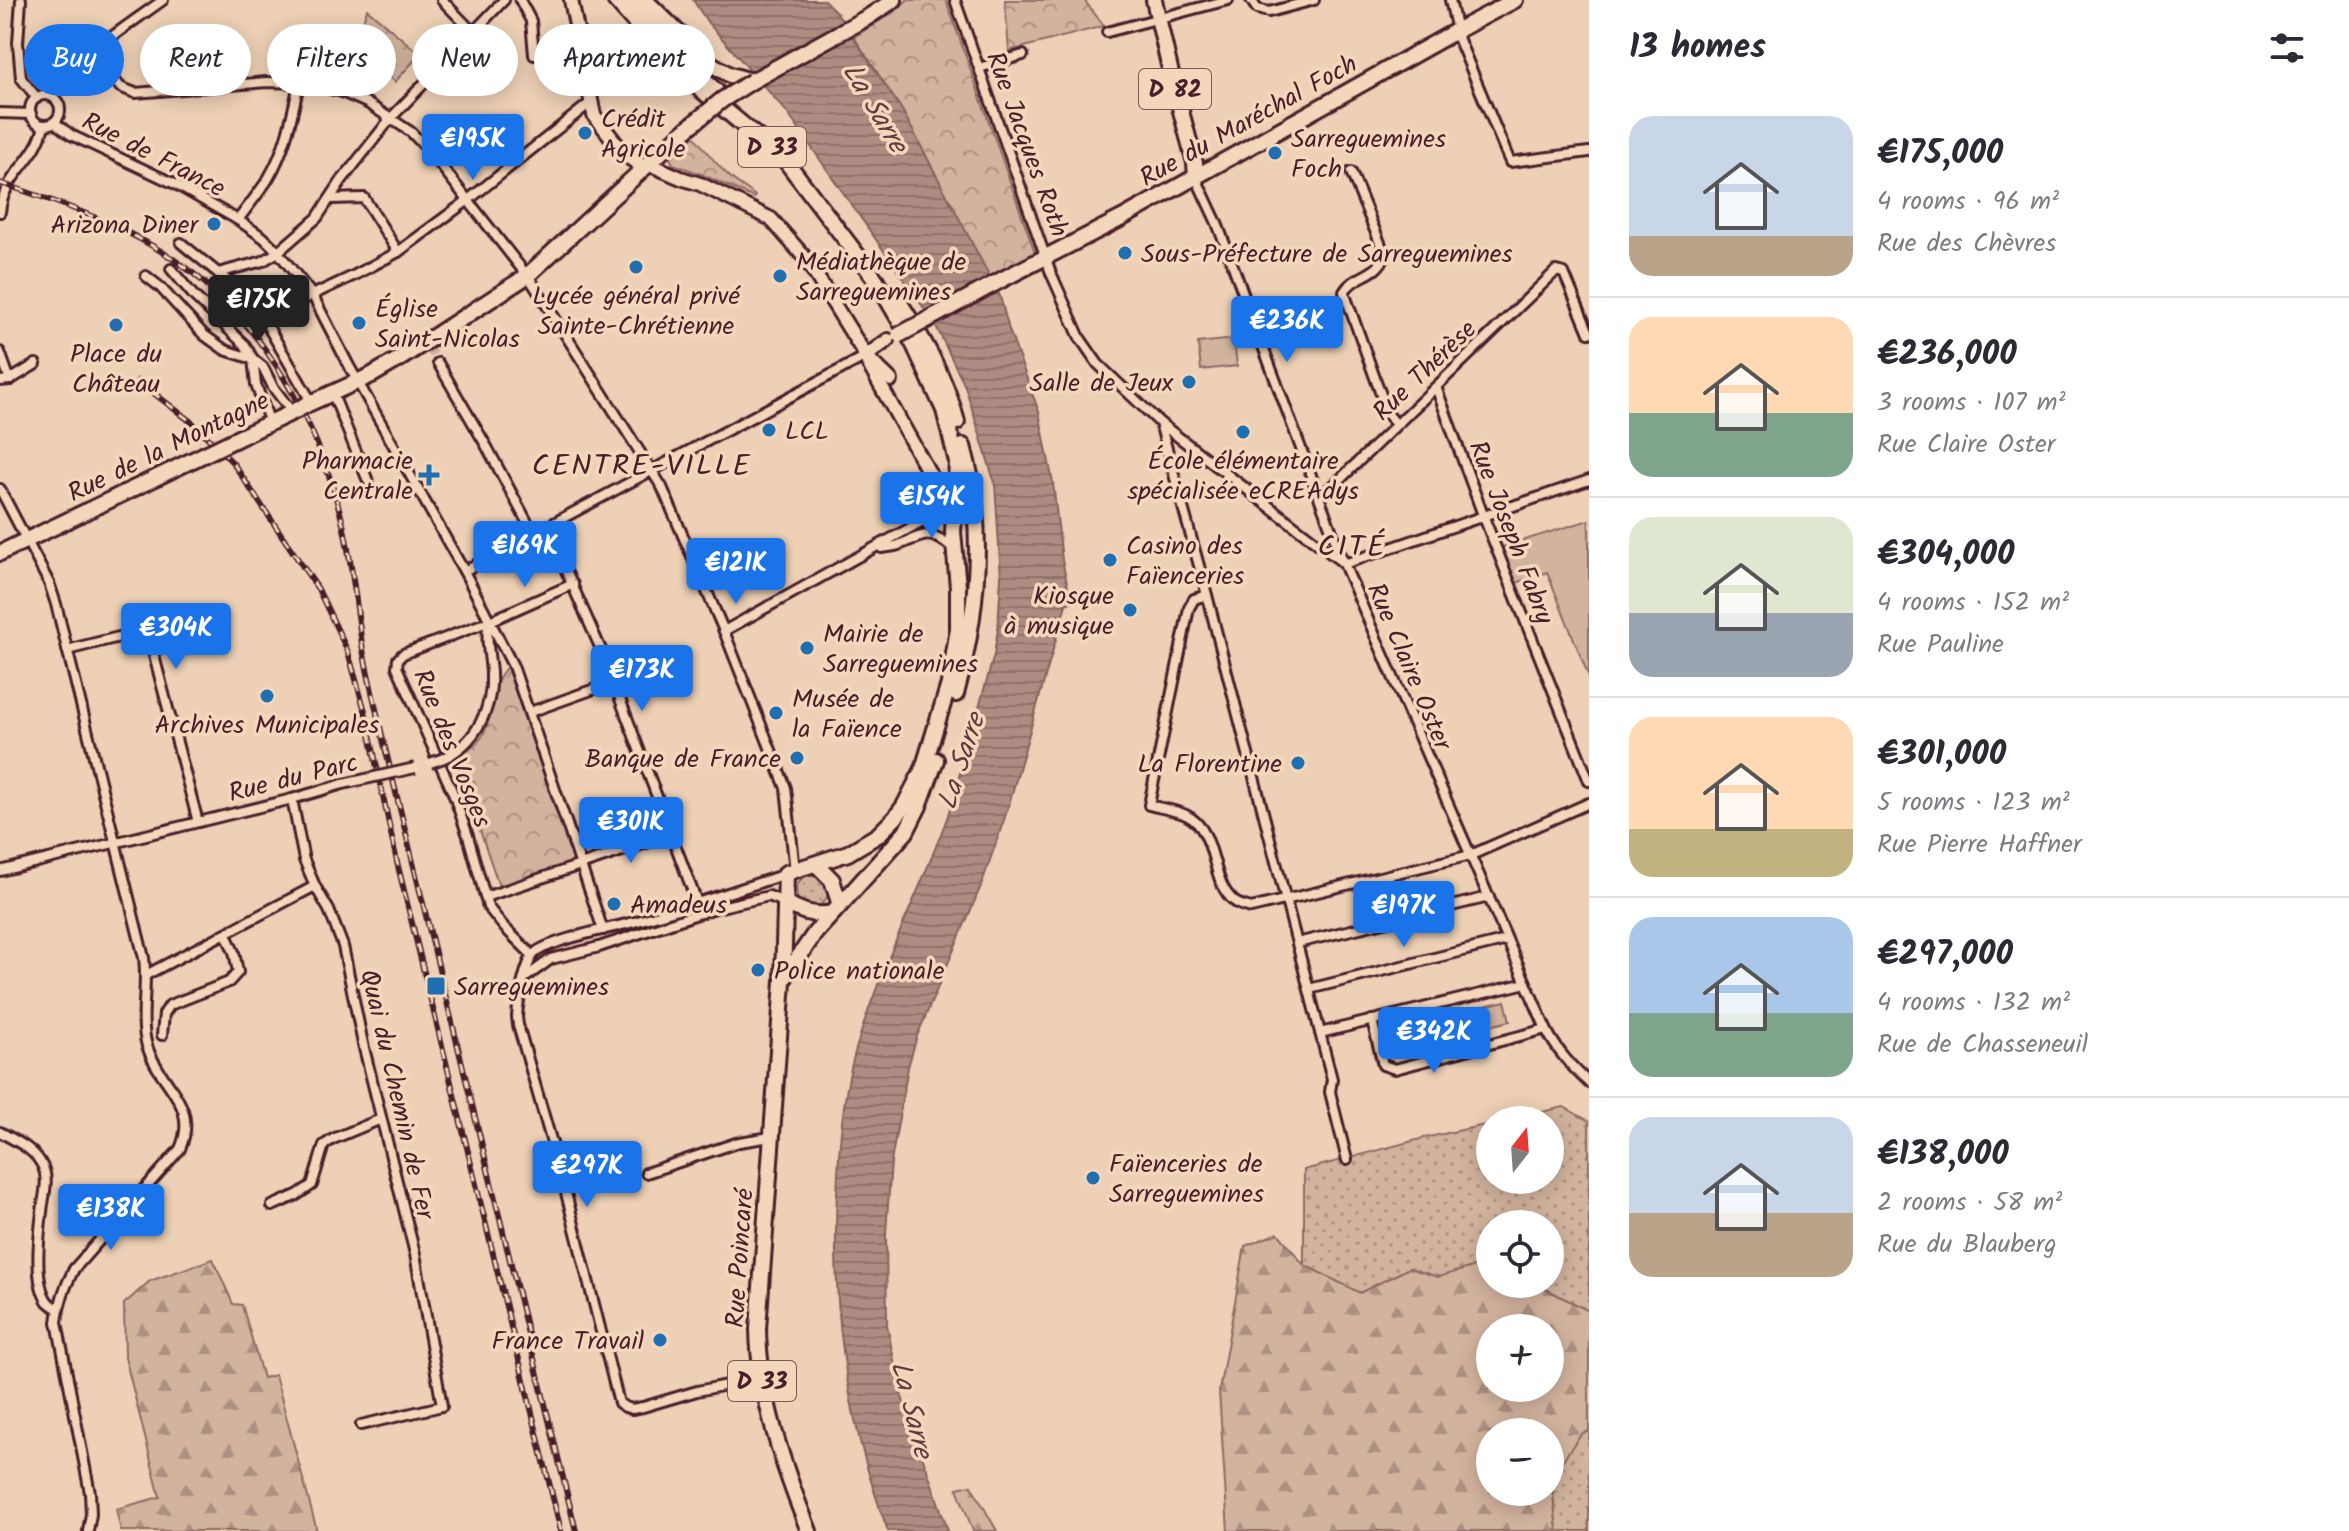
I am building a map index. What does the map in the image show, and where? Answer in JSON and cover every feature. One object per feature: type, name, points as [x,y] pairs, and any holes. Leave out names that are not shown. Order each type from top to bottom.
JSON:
[{"type":"main road","name":"D 33","points":[[615,0],[676,69],[785,160],[876,280],[914,345],[944,410],[957,462],[954,549],[959,602],[954,661],[918,782],[895,818],[860,848],[791,872],[786,903]]},
{"type":"main road","name":"D 33","points":[[632,0],[702,80],[774,137],[810,177],[882,275],[924,341],[953,407],[964,449],[975,508],[974,593],[966,652],[955,696],[928,784],[906,832],[830,910]]},
{"type":"main road","points":[[645,0],[721,71],[752,81]]},
{"type":"main road","name":"D 82","points":[[1154,0],[1195,163],[1196,178]]},
{"type":"main road","name":"Rue du Maréchal Foch","points":[[894,338],[1196,178],[1515,0]]},
{"type":"main road","name":"Rue de la Montagne","points":[[0,553],[427,345],[527,276],[722,100],[890,2]]},
{"type":"main road","points":[[786,903],[799,911],[830,910],[832,880],[816,864]]},
{"type":"main road","name":"Rue Poincaré","points":[[786,903],[758,1360],[790,1479],[809,1531]]},
{"type":"main road","name":"Rue Poincaré","points":[[783,981],[830,910]]},
{"type":"street","points":[[21,0],[18,43],[21,78],[37,98]]},
{"type":"street","points":[[124,32],[163,0]]},
{"type":"street","points":[[442,0],[465,24]]},
{"type":"street","points":[[482,24],[504,0]]},
{"type":"street","points":[[520,0],[531,21],[534,55]]},
{"type":"street","points":[[571,0],[590,103],[597,121],[634,162],[700,184],[752,208],[777,224],[806,259],[954,507]]},
{"type":"street","name":"Rue Jacques Roth","points":[[955,0],[1051,273],[1080,338],[1098,364],[1160,423],[1344,564]]},
{"type":"street","points":[[1107,32],[1228,0]]},
{"type":"street","points":[[1251,0],[1257,9],[1269,12],[1314,0]]},
{"type":"street","points":[[1450,0],[1456,31],[1510,162],[1589,152]]},
{"type":"street","points":[[979,68],[1023,55]]},
{"type":"street","points":[[124,89],[135,93],[267,83]]},
{"type":"street","points":[[43,96],[37,98],[30,108],[38,123],[44,125],[54,122],[60,113],[56,99],[51,96]]},
{"type":"street","points":[[238,220],[267,179],[279,155],[288,135],[296,96]]},
{"type":"street","points":[[351,96],[411,132],[431,153],[527,276],[652,470],[724,631],[786,788],[791,872],[548,947],[532,955],[526,966],[518,1009],[519,1028],[564,1185],[619,1403],[625,1407],[643,1407],[697,1391],[762,1378]]},
{"type":"street","points":[[218,273],[263,261],[317,218],[342,180],[412,96]]},
{"type":"street","points":[[263,318],[398,252],[590,103]]},
{"type":"street","points":[[0,113],[31,114]]},
{"type":"street","name":"Rue de France","points":[[54,122],[71,135],[175,184],[238,220],[278,252],[313,296],[513,666],[603,930]]},
{"type":"street","points":[[0,212],[3,193],[39,145],[44,125]]},
{"type":"street","points":[[1351,172],[1385,255],[1382,265],[1349,283],[1344,292],[1388,414],[1396,424]]},
{"type":"street","name":"Rue Claire Oster","points":[[1196,178],[1217,223],[1344,564],[1507,940],[1554,1045],[1567,1063],[1589,1083]]},
{"type":"street","points":[[331,199],[364,198],[398,252]]},
{"type":"street","points":[[181,243],[239,290],[263,318],[301,408]]},
{"type":"street","points":[[171,269],[245,345],[253,359],[256,385],[270,423]]},
{"type":"street","name":"Rue Thérèse","points":[[1318,494],[1331,488],[1556,271],[1564,273],[1589,333]]},
{"type":"street","points":[[146,276],[204,335],[225,350],[253,359],[263,367],[273,387],[301,408]]},
{"type":"street","points":[[464,571],[866,356],[894,338]]},
{"type":"street","points":[[0,352],[5,380],[36,364]]},
{"type":"street","points":[[866,356],[891,380]]},
{"type":"street","points":[[438,363],[534,535]]},
{"type":"street","name":"Rue Joseph Fabry","points":[[1436,387],[1483,515],[1589,781]]},
{"type":"street","points":[[332,392],[368,481]]},
{"type":"street","points":[[1160,423],[1287,899],[1332,1079],[1330,1092],[1347,1160]]},
{"type":"street","points":[[1344,564],[1589,480]]},
{"type":"street","points":[[0,489],[49,583],[141,943],[146,975],[146,1044],[154,1063],[179,1101],[186,1121],[180,1149],[74,1269],[58,1309],[57,1322],[90,1493],[88,1531]]},
{"type":"street","points":[[886,547],[954,507]]},
{"type":"street","points":[[724,631],[954,507]]},
{"type":"street","points":[[547,528],[614,682],[701,913]]},
{"type":"street","points":[[873,550],[899,545],[922,534],[940,538],[954,549]]},
{"type":"street","name":"Rue des Vosges","points":[[532,955],[495,918],[485,897],[453,793],[397,667],[398,659],[403,654],[490,621],[573,584]]},
{"type":"street","points":[[1207,595],[1194,599],[1189,608],[1149,805],[1186,815],[1196,822],[1211,846],[1224,890],[1235,904],[1251,908],[1471,855],[1589,803]]},
{"type":"street","name":"Rue du Parc","points":[[0,871],[415,768],[444,758],[465,746],[487,707],[491,681],[487,640],[490,621]]},
{"type":"street","points":[[67,650],[143,631],[148,633],[198,822]]},
{"type":"street","points":[[530,712],[614,682]]},
{"type":"street","name":"Quai du Chemin de Fer","points":[[292,799],[304,860],[343,946],[363,1044],[415,1254],[442,1406],[361,1425]]},
{"type":"street","points":[[485,897],[670,835]]},
{"type":"street","points":[[146,975],[315,886]]},
{"type":"street","points":[[526,977],[551,959],[599,947],[701,913],[769,896],[786,903]]},
{"type":"street","points":[[1297,943],[1489,897]]},
{"type":"street","points":[[603,930],[610,936],[620,938]]},
{"type":"street","points":[[162,1035],[164,1014],[170,1005],[229,982],[238,972],[226,934]]},
{"type":"street","points":[[1309,989],[1507,940]]},
{"type":"street","points":[[1320,1033],[1526,983]]},
{"type":"street","points":[[1372,1020],[1383,1065],[1395,1069],[1546,1029]]},
{"type":"street","points":[[272,1206],[312,1185],[324,1145],[381,1119]]},
{"type":"street","points":[[0,1132],[24,1144],[43,1167],[46,1186],[38,1264],[47,1301],[58,1309]]},
{"type":"street","points":[[646,1173],[739,1142],[771,1137]]},
{"type":"green space","points":[[907,0],[946,0],[1038,261],[995,287],[891,94],[854,37],[897,10]]},
{"type":"green space","points":[[1005,0],[1084,0],[1104,26],[1009,51]]},
{"type":"green space","points":[[367,9],[385,24],[362,24]]},
{"type":"green space","points":[[396,34],[412,47],[412,63],[396,81]]},
{"type":"green space","points":[[694,136],[720,167],[754,198],[673,164],[670,158]]},
{"type":"green space","points":[[1234,339],[1237,366],[1201,370],[1198,343]]},
{"type":"green space","points":[[1589,520],[1589,677],[1547,572],[1516,583],[1502,547]]},
{"type":"green space","points":[[507,667],[575,865],[499,886],[455,757],[477,743],[483,734],[497,684]]},
{"type":"green space","points":[[812,875],[823,880],[828,891],[823,902],[812,907],[801,902],[796,891],[801,880]]},
{"type":"green space","points":[[1505,1001],[1510,1021],[1477,1029],[1472,1009]]},
{"type":"green space","points":[[1431,1019],[1437,1041],[1405,1050],[1399,1028]]},
{"type":"green space","points":[[1564,1107],[1589,1121],[1589,1311],[1563,1298],[1564,1210],[1476,1210],[1476,1267],[1438,1277],[1409,1268],[1360,1293],[1304,1265],[1304,1170],[1476,1127],[1476,1194],[1564,1194]]},
{"type":"green space","points":[[1278,1233],[1304,1265],[1360,1293],[1409,1268],[1438,1277],[1476,1267],[1476,1298],[1563,1298],[1589,1311],[1589,1431],[1581,1434],[1564,1458],[1564,1418],[1476,1418],[1476,1506],[1554,1506],[1557,1531],[1228,1531],[1219,1391],[1245,1246]]},
{"type":"green space","points":[[213,1259],[233,1304],[242,1305],[263,1378],[275,1375],[317,1531],[121,1531],[116,1509],[160,1497],[125,1357],[124,1304],[150,1281]]},
{"type":"green space","points":[[1589,1431],[1589,1531],[1557,1531],[1554,1506],[1564,1506],[1564,1458],[1581,1433]]},
{"type":"green space","points":[[971,1485],[997,1531],[973,1531],[957,1488]]},
{"type":"water","name":"La Sarre","points":[[693,0],[824,0],[837,13],[902,110],[1000,296],[1039,412],[1053,483],[1062,560],[1071,602],[1066,604],[1007,811],[981,886],[917,1036],[908,1067],[891,1162],[886,1233],[887,1325],[900,1391],[948,1531],[888,1531],[873,1487],[851,1399],[839,1311],[836,1266],[838,1174],[848,1080],[865,1019],[947,818],[994,655],[1001,577],[995,484],[965,386],[935,324],[786,111],[715,31],[715,24],[708,23]]},
{"type":"tunnel","points":[[429,348],[438,363]]},
{"type":"railway","points":[[0,183],[71,208],[140,239],[162,251],[212,289],[264,347],[304,414],[320,450],[343,524],[362,644],[380,727],[576,1531]]},
{"type":"railway","points":[[138,381],[194,424],[233,463],[318,589],[348,652],[365,711],[397,862],[561,1531]]},
{"type":"place","name":"Crédit Agricole","points":[[585,133]]},
{"type":"place","name":"Sarreguemines Foch","points":[[1275,153]]},
{"type":"place","name":"Arizona Diner","points":[[214,224]]},
{"type":"place","name":"Sous-Préfecture de Sarreguemines","points":[[1125,253]]},
{"type":"place","name":"Lycée général privé Sainte-Chrétienne","points":[[636,267]]},
{"type":"place","name":"Médiathèque de Sarreguemines","points":[[780,276]]},
{"type":"place","name":"Église Saint-Nicolas","points":[[359,323]]},
{"type":"place","name":"Place du Château","points":[[116,325]]},
{"type":"place","name":"Salle de Jeux","points":[[1189,382]]},
{"type":"place","name":"LCL","points":[[769,430]]},
{"type":"place","name":"École élémentaire spécialisée eCREAdys","points":[[1243,432]]},
{"type":"place","name":"Pharmacie Centrale","points":[[429,475]]},
{"type":"place","name":"Casino des Faïenceries","points":[[1110,560]]},
{"type":"place","name":"Kiosque à musique","points":[[1130,610]]},
{"type":"place","name":"Mairie de Sarreguemines","points":[[807,648]]},
{"type":"place","name":"Archives Municipales","points":[[267,696]]},
{"type":"place","name":"Musée de la Faïence","points":[[776,713]]},
{"type":"place","name":"Banque de France","points":[[797,758]]},
{"type":"place","name":"La Florentine","points":[[1298,763]]},
{"type":"place","name":"Amadeus","points":[[614,904]]},
{"type":"place","name":"Police nationale","points":[[758,970]]},
{"type":"place","name":"Sarreguemines","points":[[436,986]]},
{"type":"place","name":"Faïenceries de Sarreguemines","points":[[1093,1178]]},
{"type":"place","name":"France Travail","points":[[660,1340]]},
{"type":"district","name":"CENTRE-VILLE","points":[[642,465]]},
{"type":"district","name":"CITÉ","points":[[1352,546]]}]
